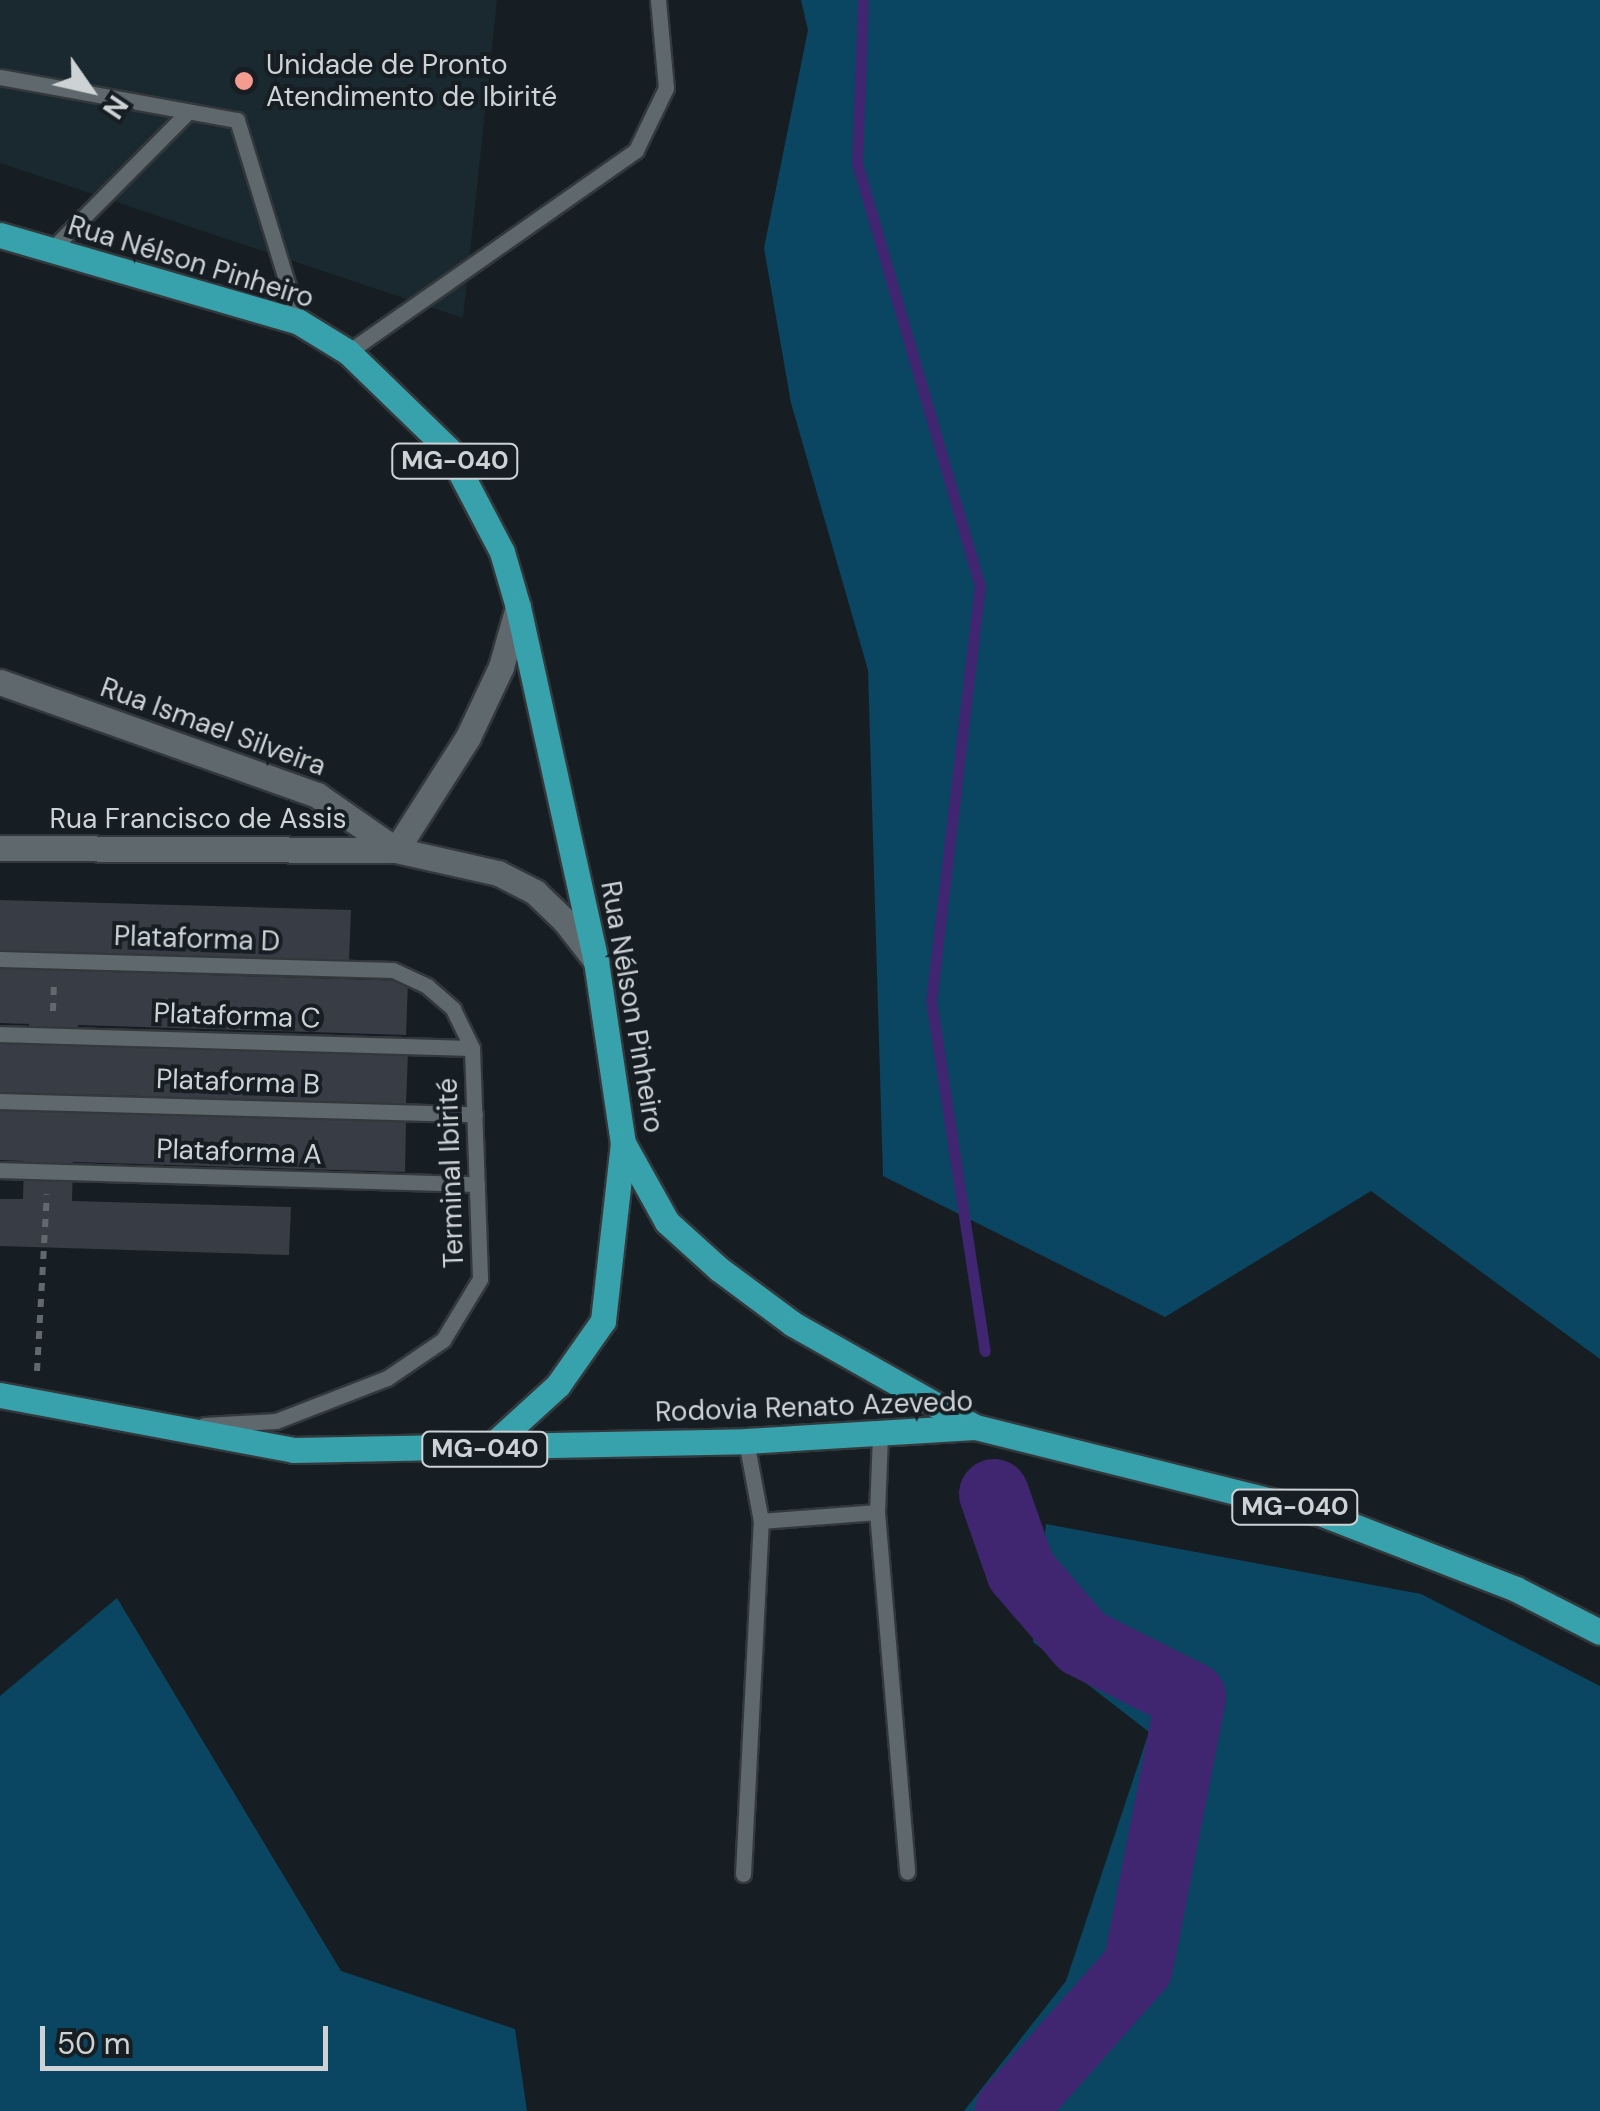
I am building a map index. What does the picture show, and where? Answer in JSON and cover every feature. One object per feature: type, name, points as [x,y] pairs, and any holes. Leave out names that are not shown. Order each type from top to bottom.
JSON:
[{"type":"main road","name":"Rua Nélson Pinheiro","points":[[0,236],[299,322],[348,352],[448,449],[502,552],[518,607],[596,962],[623,1143],[667,1222],[719,1269],[793,1324],[975,1427]]},
{"type":"main road","points":[[488,1449],[558,1385],[602,1321],[623,1143]]},
{"type":"main road","name":"Rodovia Renato Azevedo","points":[[0,1395],[159,1428],[293,1450],[488,1449],[880,1435],[975,1427],[1320,1513],[1516,1589],[1600,1632]]},
{"type":"street","points":[[396,850],[468,737],[501,667],[518,607]]},
{"type":"street","name":"Rua Ismael Silveira","points":[[0,682],[317,795],[396,850],[498,873],[535,892],[566,921],[596,962]]},
{"type":"street","name":"Rua Francisco de Assis","points":[[0,848],[396,850]]},
{"type":"lane","points":[[348,352],[636,150],[666,88],[658,0]]},
{"type":"lane","points":[[0,77],[237,120],[299,322]]},
{"type":"lane","points":[[50,250],[186,113]]},
{"type":"lane","name":"Plataforma D","points":[[0,959],[393,970]]},
{"type":"lane","name":"Terminal Ibirité","points":[[159,1428],[276,1421],[387,1378],[443,1340],[480,1279],[472,1048],[454,1010],[427,986],[393,970]]},
{"type":"lane","name":"Plataforma C","points":[[0,1034],[472,1048]]},
{"type":"lane","name":"Plataforma B","points":[[0,1101],[475,1114]]},
{"type":"lane","name":"Plataforma A","points":[[0,1170],[477,1184]]},
{"type":"lane","points":[[880,1435],[877,1512],[907,1872]]},
{"type":"lane","points":[[743,1874],[761,1521],[746,1440]]},
{"type":"lane","points":[[761,1521],[877,1512]]},
{"type":"shaded area","name":"Unidade de Pronto Atendimento de Ibirité","points":[[0,0],[497,0],[463,318],[0,163]]},
{"type":"shaded area","points":[[801,0],[1600,0],[1600,1359],[1371,1191],[1165,1317],[883,1176],[868,670],[791,403],[764,248],[808,30]]},
{"type":"shaded area","points":[[1046,1524],[1421,1594],[1600,1686],[1600,2111],[964,2111],[1066,1981],[1149,1732],[1033,1642]]},
{"type":"shaded area","points":[[117,1598],[341,1971],[515,2029],[527,2111],[0,2111],[0,1696]]},
{"type":"building","points":[[0,900],[351,910],[349,961],[80,954],[79,971],[408,981],[406,1035],[78,1025],[77,1043],[408,1053],[406,1104],[75,1094],[75,1111],[406,1121],[405,1172],[73,1162],[72,1201],[291,1207],[289,1255],[0,1246],[0,1199],[23,1199],[24,1161],[0,1160],[0,1109],[26,1110],[26,1093],[0,1092],[0,1041],[28,1042],[29,1024],[0,1023],[0,969],[31,969],[31,952],[0,951]]},
{"type":"waterway","points":[[863,0],[857,163],[980,585],[931,1000],[985,1351]]},
{"type":"waterway","points":[[994,1494],[1021,1571],[1082,1642],[1191,1697],[1138,1967],[1010,2111]]},
{"type":"place","name":"Unidade de Pronto Atendimento de Ibirité","points":[[244,81]]}]
